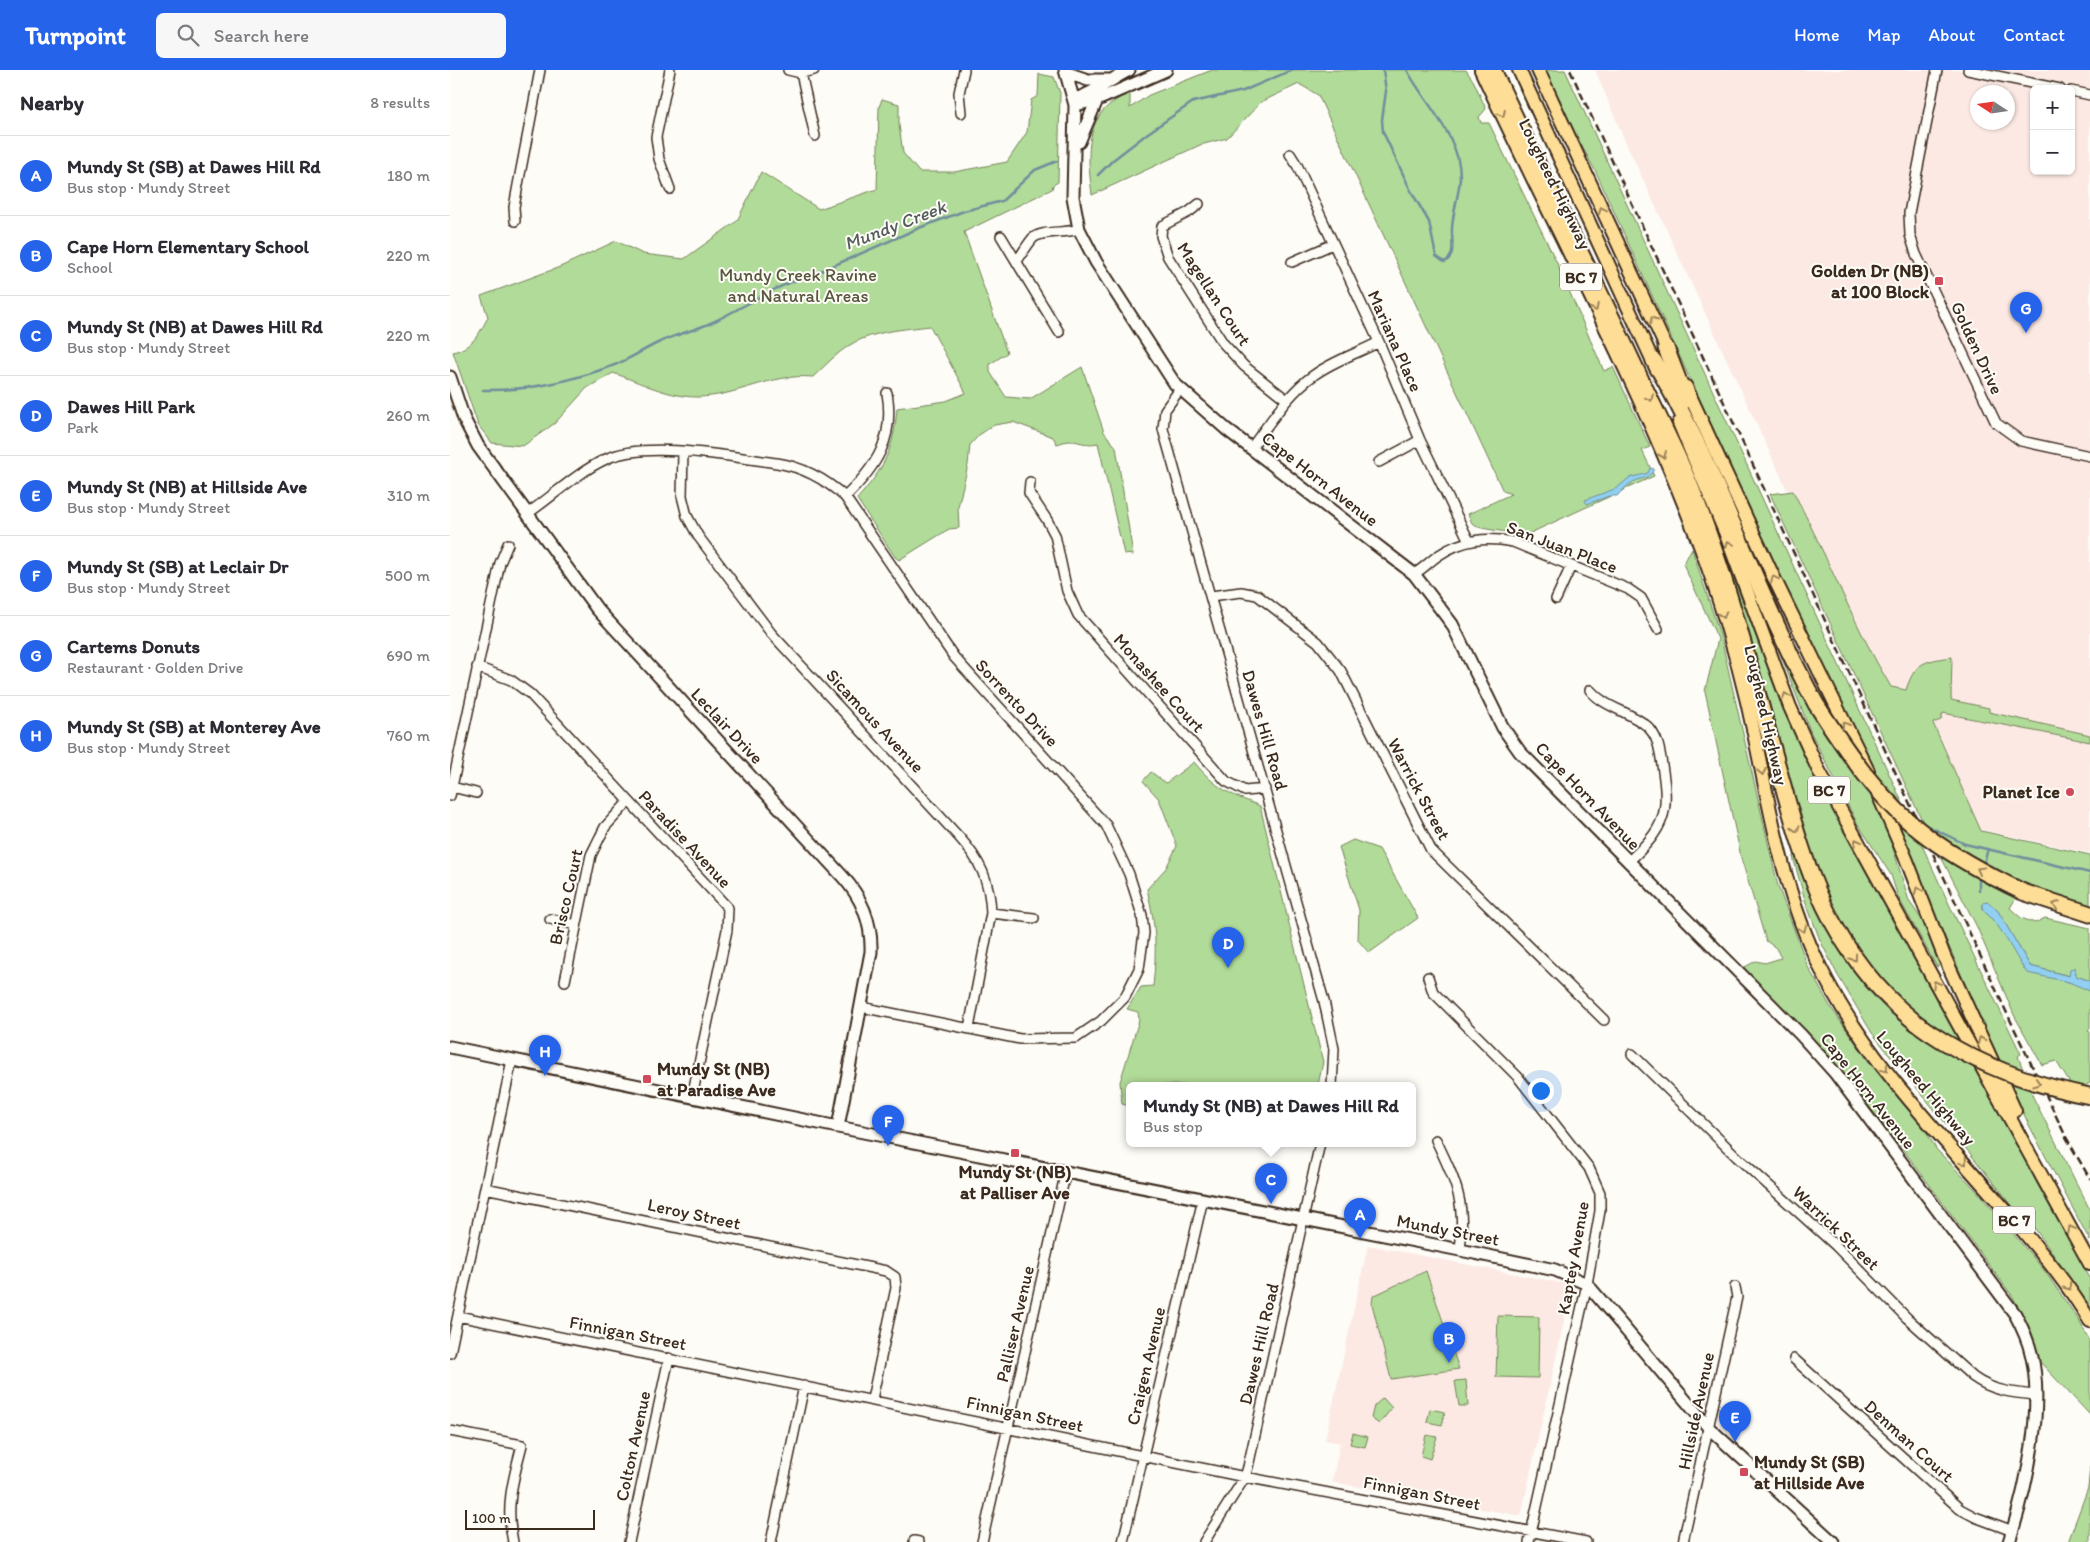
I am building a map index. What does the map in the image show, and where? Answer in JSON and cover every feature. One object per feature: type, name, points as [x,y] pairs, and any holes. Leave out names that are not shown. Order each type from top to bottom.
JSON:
[{"type":"highway","points":[[1493,70],[1598,288],[1691,488],[1725,580],[1794,822],[1821,902],[1836,931],[1860,966],[1882,992],[1915,1022],[1954,1048],[1995,1068],[2046,1086],[2090,1096]]},
{"type":"highway","points":[[1666,348],[1683,395],[1814,700]]},
{"type":"highway","points":[[1654,361],[1685,418],[1780,631],[1814,700],[1863,773],[1910,823],[1956,856],[2023,892],[2090,914]]},
{"type":"main road","name":"Lougheed Highway","points":[[1481,70],[1611,341],[1663,455],[1692,526],[1712,582],[1739,671],[1787,883],[1801,924],[1821,970],[1846,1014],[1875,1056],[2050,1263],[2090,1321]]},
{"type":"main road","name":"Lougheed Highway","points":[[1519,70],[1654,361],[1718,515],[1790,707],[1811,753],[1854,837],[2090,1264]]},
{"type":"main road","points":[[1538,70],[1666,348],[1887,814],[1953,976],[2052,1195]]},
{"type":"street","points":[[515,221],[517,192],[540,70]]},
{"type":"street","points":[[670,70],[656,137],[660,159],[670,189]]},
{"type":"street","points":[[788,70],[801,72],[814,70]]},
{"type":"street","points":[[961,113],[959,93],[964,70]]},
{"type":"street","points":[[1075,102],[1102,88],[1109,80],[1129,70]]},
{"type":"street","points":[[1075,102],[1096,100],[1152,73],[1166,70]]},
{"type":"street","name":"Golden Drive","points":[[1937,70],[1909,213],[1910,235],[1916,254],[1996,423],[2021,441],[2090,456]]},
{"type":"street","points":[[1968,70],[2041,85]]},
{"type":"street","points":[[801,72],[815,136]]},
{"type":"street","points":[[1066,72],[1089,80],[1109,80]]},
{"type":"street","name":"Cape Horn Avenue","points":[[1066,72],[1075,102],[1073,201],[1079,229],[1096,262],[1180,389],[1251,448],[1414,574],[1452,624],[1508,737],[1529,762],[1795,1028],[1835,1072],[2015,1314],[2032,1354],[2036,1394],[2026,1480],[2011,1536]]},
{"type":"street","points":[[2075,92],[2090,95]]},
{"type":"street","points":[[1074,153],[1096,100]]},
{"type":"street","name":"Mariana Place","points":[[1290,154],[1297,165],[1379,342],[1420,440],[1469,541]]},
{"type":"street","name":"Magellan Court","points":[[1199,204],[1189,212],[1162,226],[1161,236],[1166,251],[1229,351],[1244,366],[1287,400]]},
{"type":"street","points":[[1017,261],[1032,240],[1039,234],[1064,233],[1079,229]]},
{"type":"street","points":[[1001,236],[1059,332]]},
{"type":"street","points":[[1292,262],[1333,244]]},
{"type":"street","points":[[1251,448],[1287,400],[1315,374],[1379,342]]},
{"type":"street","name":"Leclair Drive","points":[[450,377],[473,438],[596,609],[854,891],[867,918],[871,942],[861,1007],[838,1127]]},
{"type":"street","name":"Dawes Hill Road","points":[[1180,389],[1165,410],[1163,429],[1324,1001],[1334,1049],[1332,1082]]},
{"type":"street","points":[[845,497],[874,466],[882,448],[889,425],[890,410],[887,393]]},
{"type":"street","points":[[1379,462],[1420,440]]},
{"type":"street","name":"Sorrento Drive","points":[[528,514],[598,463],[615,455],[641,450],[683,452],[794,466],[820,478],[845,497],[950,652],[1106,824],[1121,853],[1142,915],[1144,950],[1133,982],[1125,997],[1110,1013],[1076,1038],[1032,1040],[861,1007]]},
{"type":"street","name":"Sicamous Avenue","points":[[683,452],[682,496],[687,516],[698,536],[771,633],[969,848],[980,864],[987,881],[991,913],[969,1028]]},
{"type":"street","name":"Monashee Court","points":[[1030,482],[1029,493],[1055,535],[1071,601],[1085,625],[1226,781],[1246,791],[1265,789]]},
{"type":"street","name":"San Juan Place","points":[[1414,574],[1439,556],[1469,541],[1494,539],[1513,542],[1628,589],[1641,598],[1658,629]]},
{"type":"street","points":[[476,793],[451,792],[500,563],[508,544]]},
{"type":"street","points":[[1556,599],[1571,566]]},
{"type":"street","name":"Warrick Street","points":[[1211,596],[1241,592],[1257,595],[1326,650],[1341,671],[1431,850],[1604,1020]]},
{"type":"street","name":"Paradise Avenue","points":[[477,667],[511,680],[530,694],[728,908],[727,930],[692,1097]]},
{"type":"street","points":[[1590,690],[1599,700],[1647,726],[1656,738],[1660,752],[1666,793],[1665,812],[1656,833],[1628,862]]},
{"type":"street","name":"Brisco Court","points":[[564,981],[594,846],[605,827],[628,802]]},
{"type":"street","points":[[991,913],[1034,918]]},
{"type":"street","points":[[550,920],[576,925]]},
{"type":"street","name":"Kaptey Avenue","points":[[1428,977],[1434,992],[1506,1063],[1592,1175],[1600,1193],[1600,1211],[1587,1284],[1529,1542]]},
{"type":"street","name":"Mundy Street","points":[[450,1047],[838,1127],[1555,1270],[1587,1284],[1709,1428],[1833,1542]]},
{"type":"street","name":"Warrick Street","points":[[1632,1054],[1737,1157],[1836,1246],[1879,1291],[1973,1377],[1985,1386],[2000,1391],[2036,1394]]},
{"type":"street","points":[[450,1353],[512,1060]]},
{"type":"street","points":[[1436,1140],[1454,1178],[1462,1204],[1460,1250]]},
{"type":"street","name":"Dawes Hill Road","points":[[1204,1542],[1246,1476],[1319,1147]]},
{"type":"street","name":"Palliser Avenue","points":[[982,1542],[1066,1171]]},
{"type":"street","name":"Leroy Street","points":[[484,1188],[881,1269],[895,1277],[896,1294],[872,1399]]},
{"type":"street","name":"Craigen Avenue","points":[[1123,1542],[1203,1199]]},
{"type":"street","name":"Hillside Avenue","points":[[1683,1542],[1737,1297],[1735,1287]]},
{"type":"street","name":"Finnigan Street","points":[[458,1316],[1246,1476],[1378,1500],[1586,1542]]},
{"type":"street","name":"Colton Avenue","points":[[629,1542],[669,1358]]},
{"type":"street","name":"Denman Court","points":[[1794,1359],[1960,1509],[2011,1536]]},
{"type":"street","points":[[771,1542],[804,1386]]},
{"type":"street","points":[[450,1431],[522,1445],[509,1500],[509,1526],[513,1542]]},
{"type":"shaded area","points":[[1595,70],[2090,70],[2090,853],[1980,830],[1925,702],[1880,690],[1621,132]]},
{"type":"shaded area","points":[[1368,1245],[1572,1285],[1521,1516],[1332,1482],[1340,1443],[1325,1440]]},
{"type":"green space","points":[[1212,70],[1466,70],[1474,82],[1486,109],[1479,117],[1481,123],[1489,123],[1557,263],[1604,371],[1613,367],[1650,447],[1642,450],[1654,476],[1526,535],[1478,527],[1471,522],[1468,514],[1511,494],[1503,491],[1318,95],[1299,84],[1261,102],[1227,138],[1200,145],[1092,195],[1089,163],[1090,142],[1096,121],[1102,112],[1111,103],[1130,91],[1130,108],[1149,95]]},
{"type":"green space","points":[[1540,70],[1565,70],[1949,904],[2021,1054],[2018,1056],[2033,1097],[2090,1210],[2090,1241],[2029,1125],[1993,1048],[1872,769],[1733,474],[1596,172]]},
{"type":"green space","name":"Mundy Creek Ravine and Natural Areas","points":[[1039,74],[1054,77],[1060,93],[1058,182],[1053,185],[1052,189],[964,232],[1007,353],[990,364],[990,372],[1006,397],[1030,399],[1082,367],[1104,432],[1116,447],[1133,555],[1124,554],[1098,443],[1087,444],[1070,441],[1057,444],[1053,437],[1013,422],[994,425],[979,435],[970,445],[968,465],[958,507],[959,528],[949,529],[899,560],[895,557],[857,499],[874,478],[886,458],[896,422],[897,408],[946,401],[966,393],[930,326],[887,332],[855,342],[842,350],[813,377],[782,378],[712,396],[675,395],[613,373],[587,388],[555,423],[523,446],[492,443],[478,425],[453,352],[460,350],[475,339],[488,317],[481,296],[560,267],[616,241],[643,254],[684,259],[737,221],[761,172],[819,209],[877,189],[879,107],[882,99],[899,104],[899,125],[903,153],[919,172],[954,172],[1007,162],[1027,132],[1031,100],[1038,96]]},
{"type":"green space","points":[[1793,491],[1864,639],[1891,687],[1906,690],[1913,674],[1922,664],[1952,657],[1951,700],[1989,708],[1989,712],[2090,735],[2090,742],[1943,713],[1941,720],[1933,723],[1981,831],[2090,855],[2090,906],[2025,883],[2010,908],[2021,918],[2035,923],[2045,918],[2090,928],[2090,981],[2076,976],[2075,967],[2070,976],[2030,966],[1998,911],[1987,901],[1983,903],[1983,910],[2002,930],[2025,970],[2080,985],[2090,991],[2090,1028],[2088,1031],[2090,1032],[2090,1083],[2075,1091],[2056,1061],[2042,1065],[2014,1015],[1977,927],[1919,814],[1770,494]]},
{"type":"green space","points":[[1722,546],[1800,744],[1839,823],[2090,1278],[2090,1307],[2024,1213],[2020,1215],[1872,1033],[1837,974],[1820,940],[1805,900],[1793,857],[1795,856],[1827,928],[1840,951],[1871,993],[1889,1012],[1910,1029],[1920,1015],[1891,989],[1867,961],[1846,930],[1815,862],[1781,753]]},
{"type":"green space","points":[[1692,549],[1721,638],[1778,886],[1808,967],[1830,1006],[1871,1065],[1923,1126],[1936,1149],[1975,1189],[2044,1270],[2078,1319],[2090,1341],[2090,1415],[2039,1361],[2031,1331],[2013,1297],[1908,1156],[1857,1091],[1743,968],[1756,961],[1765,963],[1781,958],[1776,948],[1766,941],[1742,861],[1705,691],[1718,639],[1683,564]]},
{"type":"green space","points":[[1764,567],[1890,838],[1909,901],[1922,920],[1941,965],[1937,967],[1898,897],[1891,875],[1856,821],[1811,733],[1754,586],[1812,708],[1825,700]]},
{"type":"green space","points":[[1194,762],[1223,789],[1260,806],[1323,1062],[1319,1082],[1126,1082],[1126,1105],[1122,1104],[1120,1082],[1139,1020],[1138,1012],[1127,1009],[1141,987],[1153,986],[1154,926],[1147,889],[1166,868],[1177,846],[1159,799],[1143,781],[1151,772],[1166,783]]},
{"type":"green space","points":[[1353,840],[1379,849],[1418,918],[1369,953],[1358,940],[1359,910],[1339,847]]},
{"type":"green space","points":[[1426,1271],[1459,1369],[1391,1379],[1372,1304],[1373,1296]]},
{"type":"green space","points":[[1498,1316],[1539,1317],[1538,1378],[1496,1377]]},
{"type":"green space","points":[[1466,1380],[1468,1406],[1459,1406],[1455,1381]]},
{"type":"green space","points":[[1383,1398],[1392,1408],[1379,1424],[1371,1418],[1374,1406]]},
{"type":"green space","points":[[1430,1409],[1445,1412],[1442,1425],[1427,1422]]},
{"type":"green space","points":[[1353,1433],[1368,1437],[1365,1447],[1350,1444]]},
{"type":"green space","points":[[1426,1435],[1437,1437],[1430,1459],[1421,1456]]},
{"type":"green space","points":[[2090,1467],[2090,1542],[2068,1542],[2088,1488]]},
{"type":"water","points":[[1650,468],[1654,469],[1650,475],[1631,483],[1617,496],[1609,496],[1587,504],[1585,500],[1617,488],[1629,478],[1648,473]]},
{"type":"water","points":[[1987,901],[1998,911],[2030,966],[2069,976],[2070,970],[2075,967],[2076,976],[2090,981],[2090,991],[2069,982],[2027,973],[2002,932],[1983,910],[1983,903]]},
{"type":"waterway","name":"Mundy Creek","points":[[1098,175],[1113,160],[1148,133],[1193,102],[1243,91],[1292,70]]},
{"type":"waterway","points":[[1383,70],[1386,91],[1382,120],[1383,132],[1411,191],[1429,222],[1436,256],[1444,262],[1448,260],[1452,252],[1453,222],[1460,178],[1459,163],[1455,149],[1441,121],[1407,70]]},
{"type":"waterway","name":"Mundy Creek","points":[[483,390],[516,389],[548,384],[618,364],[660,342],[713,322],[786,284],[812,275],[919,228],[964,211],[1002,201],[1035,170],[1057,161]]},
{"type":"waterway","points":[[1930,827],[1965,844],[2090,873]]},
{"type":"waterway","points":[[1983,866],[1988,849]]},
{"type":"waterway","points":[[1979,876],[1979,890]]},
{"type":"railway","points":[[1570,70],[2004,1007],[2066,1137],[2090,1179]]},
{"type":"place","name":"Golden Dr (NB) at 100 Block","points":[[1939,281]]},
{"type":"place","name":"Cartems Donuts","points":[[2026,333]]},
{"type":"place","name":"Planet Ice","points":[[2070,792]]},
{"type":"place","name":"Dawes Hill Park","points":[[1228,968]]},
{"type":"place","name":"Mundy St (SB) at Monterey Ave","points":[[545,1076]]},
{"type":"place","name":"Mundy St (NB) at Paradise Ave","points":[[647,1079]]},
{"type":"place","name":"Mundy St (SB) at Leclair Dr","points":[[888,1146]]},
{"type":"place","name":"Mundy St (NB) at Palliser Ave","points":[[1015,1153]]},
{"type":"place","name":"Mundy St (NB) at Dawes Hill Rd","points":[[1271,1204]]},
{"type":"place","name":"Mundy St (SB) at Dawes Hill Rd","points":[[1360,1239]]},
{"type":"place","name":"Cape Horn Elementary School","points":[[1449,1363]]},
{"type":"place","name":"Mundy St (NB) at Hillside Ave","points":[[1735,1442]]},
{"type":"place","name":"Mundy St (SB) at Hillside Ave","points":[[1744,1472]]}]
